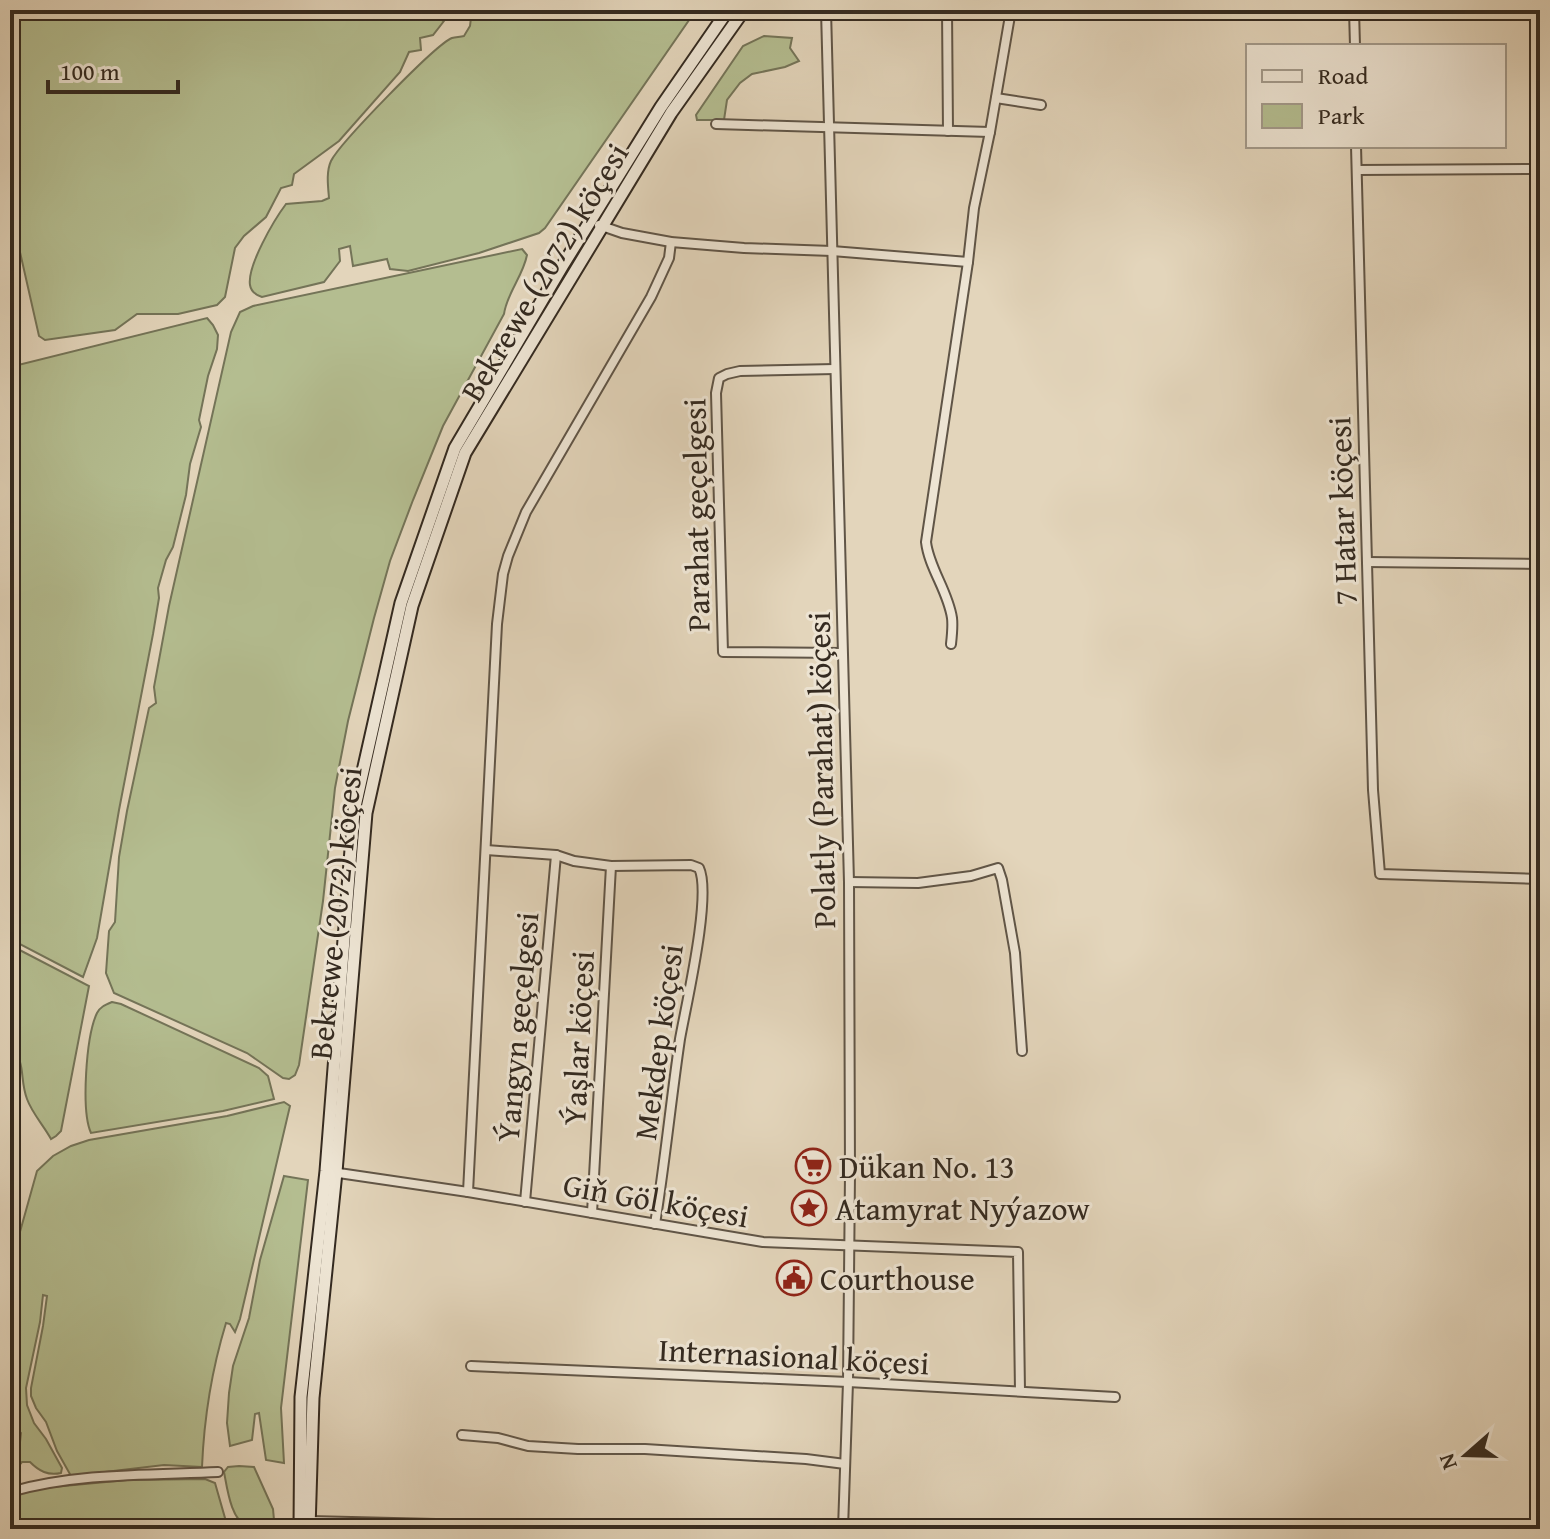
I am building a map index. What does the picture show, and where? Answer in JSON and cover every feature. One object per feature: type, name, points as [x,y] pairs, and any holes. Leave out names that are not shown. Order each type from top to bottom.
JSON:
[{"type":"main road","name":"Bekrewe (2072) köçesi","points":[[331,1172],[354,811],[401,603],[455,448],[661,107],[728,10]]},
{"type":"main road","name":"Bekrewe (2072) köçesi","points":[[306,1526],[301,1397],[331,1172],[366,813],[412,606],[465,453],[671,113],[744,10]]},
{"type":"street","name":"Polatly (Parahat) köçesi","points":[[826,10],[849,882],[848,1382],[843,1529]]},
{"type":"street","points":[[947,10],[948,131]]},
{"type":"street","points":[[951,644],[952,618],[926,542],[974,208],[1011,10]]},
{"type":"street","points":[[1354,10],[1355,44]]},
{"type":"street","points":[[996,98],[1041,105]]},
{"type":"street","points":[[716,124],[990,132]]},
{"type":"street","name":"7 Hatar köçesi","points":[[1356,148],[1373,790],[1380,874],[1540,879]]},
{"type":"street","points":[[1357,170],[1540,169]]},
{"type":"street","points":[[591,220],[622,233],[671,242],[968,262]]},
{"type":"street","points":[[468,1192],[497,624],[503,574],[526,512],[651,297],[669,258],[671,242]]},
{"type":"street","name":"Parahat geçelgesi","points":[[835,369],[740,371],[719,378],[716,393],[723,652],[842,653]]},
{"type":"street","points":[[1367,562],[1540,564]]},
{"type":"street","points":[[486,850],[556,855],[611,866]]},
{"type":"street","name":"Ýangyn geçelgesi","points":[[525,1202],[556,855]]},
{"type":"street","name":"Mekdep köçesi","points":[[611,866],[691,865],[699,868],[702,879],[703,895],[655,1224]]},
{"type":"street","name":"Ýaşlar köçesi","points":[[592,1213],[611,866]]},
{"type":"street","points":[[849,882],[918,883],[971,876],[998,868],[1015,953],[1022,1051]]},
{"type":"street","name":"Giň Göl köçesi","points":[[331,1172],[763,1242],[1018,1252],[1020,1391]]},
{"type":"street","name":"Internasional köçesi","points":[[471,1366],[1115,1397]]},
{"type":"street","points":[[462,1435],[498,1438],[528,1446],[660,1450],[845,1464]]},
{"type":"street","points":[[10,1492],[44,1483],[218,1472]]},
{"type":"street","points":[[306,1526],[641,1529]]},
{"type":"green space","points":[[10,10],[410,10],[444,21],[433,35],[420,38],[421,50],[409,52],[400,72],[339,141],[294,174],[292,185],[281,188],[266,217],[235,248],[225,297],[217,305],[178,314],[137,314],[115,330],[45,340],[39,336],[10,208]]},
{"type":"green space","points":[[472,10],[696,10],[539,233],[479,253],[408,271],[390,269],[387,259],[353,266],[350,246],[339,249],[340,261],[324,282],[262,297],[254,293],[250,277],[257,255],[286,204],[329,198],[328,170],[338,151],[427,58],[452,38],[464,36],[470,26]]},
{"type":"green space","points":[[764,36],[792,38],[790,48],[799,61],[752,74],[740,83],[727,100],[724,120],[697,120],[696,115],[743,46]]},
{"type":"green space","points":[[522,249],[527,255],[525,263],[504,314],[443,426],[390,561],[348,721],[335,788],[323,901],[299,1065],[295,1075],[289,1079],[283,1078],[247,1053],[114,993],[106,973],[109,931],[115,922],[119,857],[127,811],[149,708],[156,703],[154,687],[169,606],[231,332],[240,312],[253,306]]},
{"type":"green space","points":[[207,318],[218,335],[217,349],[208,376],[186,495],[173,547],[158,588],[153,634],[97,938],[83,977],[10,939],[10,367]]},
{"type":"green space","points":[[10,945],[89,986],[61,1131],[51,1139],[29,1104],[19,1058],[10,1044]]},
{"type":"green space","points":[[112,1002],[259,1068],[268,1076],[274,1099],[223,1111],[91,1133],[86,1108],[90,1038],[98,1011]]},
{"type":"green space","points":[[284,1102],[290,1106],[240,1319],[235,1332],[226,1323],[217,1358],[207,1412],[202,1467],[164,1465],[71,1476],[31,1396],[47,1296],[43,1295],[26,1388],[27,1405],[34,1423],[62,1468],[61,1473],[48,1473],[30,1462],[22,1462],[10,1486],[10,1440],[20,1442],[21,1433],[10,1426],[10,1245],[18,1239],[37,1171],[53,1156],[89,1140],[227,1116]]},
{"type":"green space","points":[[284,1176],[308,1180],[281,1408],[284,1463],[266,1460],[259,1413],[255,1414],[252,1440],[230,1446],[227,1423],[233,1366],[249,1318],[260,1260]]},
{"type":"green space","points":[[228,1467],[254,1467],[273,1509],[274,1520],[248,1526],[238,1518],[224,1472]]},
{"type":"green space","points":[[205,1479],[215,1483],[225,1529],[10,1529],[14,1499],[32,1489],[127,1480]]},
{"type":"place","name":"Dükan No. 13","points":[[813,1166]]},
{"type":"place","name":"Atamyrat Nyýazow","points":[[809,1208]]},
{"type":"place","name":"Courthouse","points":[[794,1278]]}]
